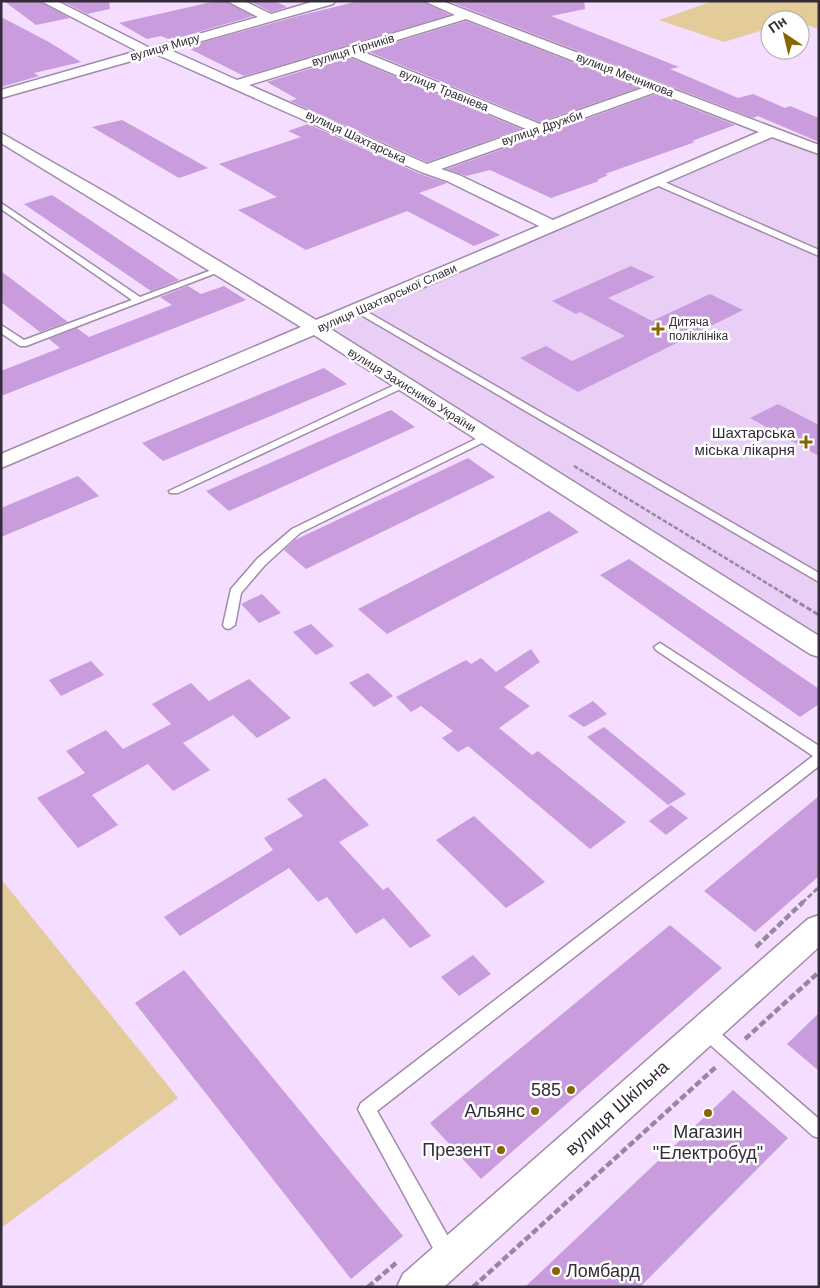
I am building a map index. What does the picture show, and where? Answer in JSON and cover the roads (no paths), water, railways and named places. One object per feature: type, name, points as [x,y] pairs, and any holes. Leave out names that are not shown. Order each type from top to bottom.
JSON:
[{"type":"street","name":"вулиця Шахтарська","points":[[47,1],[153,51],[238,84],[426,169],[453,178],[553,226]]},
{"type":"street","points":[[233,1],[270,18]]},
{"type":"street","name":"вулиця Миру","points":[[1,94],[329,1]]},
{"type":"street","name":"вулиця Мечникова","points":[[430,1],[819,150]]},
{"type":"street","name":"вулиця Гірників","points":[[238,84],[467,15]]},
{"type":"street","name":"вулиця Травнева","points":[[349,51],[540,129]]},
{"type":"street","name":"вулиця Дружби","points":[[426,169],[658,87]]},
{"type":"street","name":"вулиця Шахтарської Слави","points":[[1,462],[772,132]]},
{"type":"street","name":"вулиця Захисників України","points":[[1,136],[403,384],[819,648]]},
{"type":"street","name":"вулиця Шкільна","points":[[416,1287],[819,928]]},
{"type":"lane","points":[[657,182],[819,253]]},
{"type":"lane","points":[[1,206],[138,300]]},
{"type":"lane","points":[[1,328],[23,344],[220,270]]},
{"type":"lane","points":[[359,310],[819,578]]},
{"type":"lane","points":[[174,491],[403,384]]},
{"type":"lane","points":[[229,624],[236,592],[261,562],[296,531],[486,437]]},
{"type":"lane","points":[[660,648],[819,753]]},
{"type":"lane","points":[[449,1257],[367,1109],[819,758]]},
{"type":"lane","points":[[705,1030],[819,1130]]},
{"type":"place","name":"Дитяча поліклініка","points":[[658,329]]},
{"type":"place","name":"Шахтарська міська лікарня","points":[[806,442]]},
{"type":"place","name":"585","points":[[571,1090]]},
{"type":"place","name":"Альянс","points":[[535,1111]]},
{"type":"place","name":"Магазин \"Електробуд\"","points":[[708,1113]]},
{"type":"place","name":"Презент","points":[[501,1150]]},
{"type":"place","name":"Ломбард","points":[[556,1271]]}]
